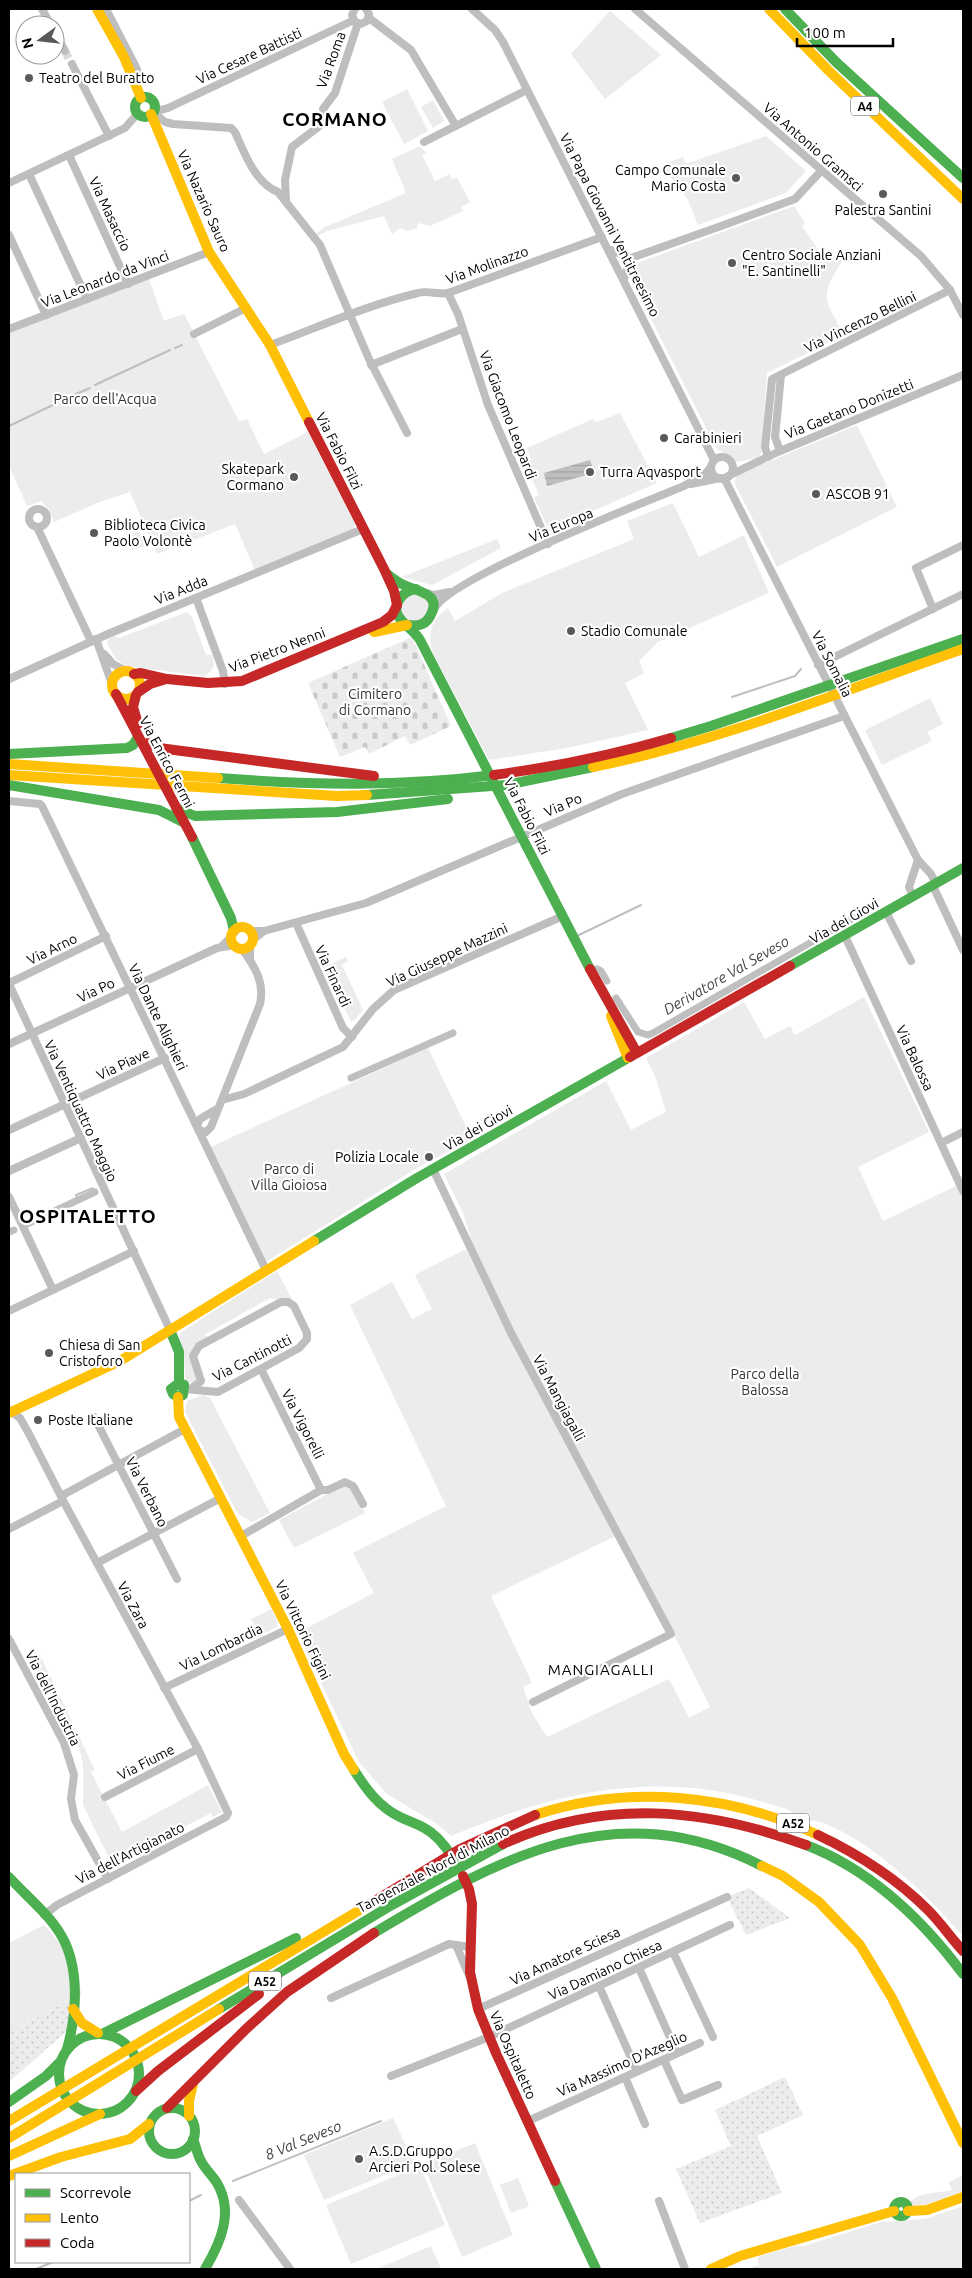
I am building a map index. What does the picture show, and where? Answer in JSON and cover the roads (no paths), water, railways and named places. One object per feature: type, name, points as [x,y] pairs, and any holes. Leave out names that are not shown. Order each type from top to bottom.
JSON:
[{"type":"main road","points":[[97,9],[135,81],[141,98]]},
{"type":"main road","name":"A4","points":[[769,9],[828,70],[963,199]]},
{"type":"main road","name":"A4","points":[[785,9],[836,62],[963,178]]},
{"type":"main road","points":[[141,98],[152,100],[153,111],[145,116],[138,113],[136,103],[141,98]]},
{"type":"main road","name":"Via Nazario Sauro","points":[[153,111],[209,252],[270,345]]},
{"type":"main road","name":"Via Fabio Filzi","points":[[270,345],[384,570],[394,591],[397,605]]},
{"type":"main road","name":"Via Fabio Filzi","points":[[384,570],[397,582],[416,589]]},
{"type":"main road","points":[[425,648],[424,634],[431,617],[432,601],[427,593],[416,589],[404,593],[397,605],[398,616],[407,625],[419,626],[431,617]]},
{"type":"main road","name":"Via Pietro Nenni","points":[[130,673],[147,674],[167,679],[225,684],[246,680],[386,620],[392,615],[397,605]]},
{"type":"main road","name":"Via Fabio Filzi","points":[[407,625],[416,633],[425,648],[604,996],[632,1056]]},
{"type":"main road","name":"Via Pietro Nenni","points":[[337,642],[393,626],[407,625]]},
{"type":"main road","points":[[9,764],[345,785],[419,783],[545,768],[626,751],[711,726],[963,639]]},
{"type":"main road","points":[[159,810],[168,806],[178,807],[195,816],[337,812],[373,809],[472,795],[506,785],[653,754],[716,735],[963,650]]},
{"type":"main road","points":[[130,673],[140,682],[137,693],[126,699],[115,690],[117,675],[130,673]]},
{"type":"main road","name":"Via Pietro Nenni","points":[[137,693],[150,684],[167,679]]},
{"type":"main road","name":"Via Enrico Fermi","points":[[115,690],[138,737],[158,765]]},
{"type":"main road","name":"Via Enrico Fermi","points":[[137,693],[133,704],[134,715],[231,918],[243,938]]},
{"type":"main road","points":[[9,754],[127,748],[133,745],[138,737]]},
{"type":"main road","points":[[148,743],[159,748],[355,775],[398,777],[419,783]]},
{"type":"main road","points":[[9,775],[337,796],[415,793],[506,785]]},
{"type":"main road","points":[[9,786],[159,810],[178,817],[178,807]]},
{"type":"main road","name":"Via dei Giovi","points":[[10,1411],[115,1364],[433,1169],[963,868]]},
{"type":"main road","points":[[170,1330],[179,1352],[186,1386]]},
{"type":"main road","name":"Via Vittorio Figini","points":[[186,1386],[174,1384],[171,1390],[178,1397],[177,1411],[288,1629],[344,1754],[367,1790],[379,1803],[399,1817],[423,1826],[444,1843]]},
{"type":"main road","name":"Tangenziale Nord di Milano","points":[[9,2121],[379,1896],[460,1849],[516,1823],[580,1802],[648,1796],[684,1798],[720,1803],[759,1812],[796,1824],[836,1842],[872,1864],[904,1888],[933,1915],[963,1951]]},
{"type":"main road","name":"Tangenziale Nord di Milano","points":[[9,2138],[319,1948],[445,1875],[521,1837],[553,1826],[587,1819],[647,1814],[682,1814],[716,1818],[753,1826],[790,1838],[829,1855],[864,1876],[895,1898],[922,1925],[963,1974]]},
{"type":"main road","points":[[130,2140],[149,2124],[156,2114],[167,2108],[252,2023],[304,1980],[372,1935],[474,1877],[517,1856],[574,1839],[625,1834],[655,1835],[693,1840],[724,1849],[771,1870],[813,1895],[844,1926],[870,1957],[886,1983],[963,2143]]},
{"type":"main road","name":"Via Ospitaletto","points":[[444,1843],[465,1879],[471,1897],[471,1980],[478,2009],[489,2037],[596,2269]]},
{"type":"main road","points":[[9,1877],[61,1935],[67,1948],[72,1975],[73,2009],[71,2037],[60,2062],[46,2076],[9,2102]]},
{"type":"main road","points":[[66,2051],[80,2038],[101,2033],[379,1896]]},
{"type":"main road","points":[[9,2156],[100,2114],[122,2107],[153,2075],[319,1948]]},
{"type":"main road","points":[[73,2009],[82,2023],[101,2033],[123,2040],[136,2057],[140,2070],[136,2091]]},
{"type":"main road","points":[[60,2062],[59,2080],[66,2096],[74,2105],[84,2111],[100,2114]]},
{"type":"main road","points":[[189,2116],[189,2101],[193,2083]]},
{"type":"main road","points":[[167,2108],[179,2108],[189,2116],[195,2127],[193,2139],[186,2149],[178,2153]]},
{"type":"main road","points":[[149,2124],[148,2133],[153,2145]]},
{"type":"main road","points":[[193,2139],[203,2165],[218,2184],[222,2194],[225,2218],[220,2240],[205,2269]]},
{"type":"main road","points":[[17,2173],[61,2157],[130,2140],[153,2145],[164,2153],[178,2153],[203,2165]]},
{"type":"main road","points":[[711,2269],[740,2256],[894,2211],[901,2217],[908,2211],[927,2210],[963,2196]]},
{"type":"street","points":[[106,9],[136,67],[139,76],[135,81]]},
{"type":"street","name":"Via Papa Giovanni Ventitreesimo","points":[[472,9],[496,30],[624,279],[713,463]]},
{"type":"street","name":"Via Antonio Gramsci","points":[[635,9],[921,256],[950,290],[963,316]]},
{"type":"street","points":[[368,12],[411,50],[456,126]]},
{"type":"street","name":"Via Cesare Battisti","points":[[153,111],[168,108],[353,15],[364,23],[368,12]]},
{"type":"street","name":"Via Roma","points":[[287,204],[285,180],[292,147],[294,143],[326,121],[323,108],[335,93],[353,15]]},
{"type":"street","points":[[72,64],[109,136]]},
{"type":"street","points":[[424,142],[527,90]]},
{"type":"street","points":[[153,111],[165,122],[173,124],[232,128],[257,174],[272,190],[278,192],[320,245],[372,365],[408,433]]},
{"type":"street","points":[[9,183],[125,128],[138,113]]},
{"type":"street","name":"Via Masaccio","points":[[69,155],[128,284]]},
{"type":"street","points":[[608,249],[631,258],[795,198],[821,171]]},
{"type":"street","points":[[29,174],[87,299]]},
{"type":"street","points":[[9,235],[46,315]]},
{"type":"street","name":"Via Molinazzo","points":[[270,345],[351,314],[420,292],[448,293],[602,237]]},
{"type":"street","name":"Via Leonardo da Vinci","points":[[9,330],[209,252]]},
{"type":"street","points":[[624,279],[631,258]]},
{"type":"street","name":"Via Vincenzo Bellini","points":[[781,375],[950,290]]},
{"type":"street","name":"Via Giacomo Leopardi","points":[[448,293],[453,300],[488,405],[548,544]]},
{"type":"street","points":[[194,334],[246,308]]},
{"type":"street","points":[[372,365],[462,329]]},
{"type":"street","points":[[768,457],[765,448],[772,379],[781,375],[775,438],[780,451]]},
{"type":"street","name":"Via Gaetano Donizetti","points":[[724,478],[780,451],[963,375]]},
{"type":"street","points":[[730,461],[732,469],[724,478],[714,475],[713,463],[723,457],[730,461],[737,466],[744,467]]},
{"type":"street","name":"Via Europa","points":[[431,617],[436,605],[450,592],[491,569],[684,486],[706,473],[713,463]]},
{"type":"street","name":"Via Europa","points":[[684,486],[724,478]]},
{"type":"street","name":"Via Somalia","points":[[724,478],[918,860],[931,874],[934,885],[963,950]]},
{"type":"street","name":"Via Enrico Fermi","points":[[38,527],[94,640],[113,664],[130,673]]},
{"type":"street","name":"Via Adda","points":[[9,679],[94,640],[363,530]]},
{"type":"street","points":[[933,609],[916,568],[963,546]]},
{"type":"street","name":"Via Europa","points":[[427,593],[434,596],[450,592]]},
{"type":"street","points":[[820,668],[963,594]]},
{"type":"street","points":[[196,598],[224,671],[225,684]]},
{"type":"street","name":"Via Enrico Fermi","points":[[101,651],[115,690]]},
{"type":"street","name":"Via Po","points":[[9,1044],[222,946],[264,931],[366,903],[622,794],[844,716]]},
{"type":"street","name":"Via Dante Alighieri","points":[[9,801],[40,804],[42,806],[266,1270]]},
{"type":"street","points":[[913,897],[909,887],[918,860]]},
{"type":"street","points":[[886,912],[911,961]]},
{"type":"street","name":"Via Giuseppe Mazzini","points":[[220,1104],[343,1048],[373,1010],[394,990],[563,916]]},
{"type":"street","name":"Via Finardi","points":[[296,923],[343,1028],[352,1037]]},
{"type":"street","name":"Via Arno","points":[[9,984],[106,936]]},
{"type":"street","name":"Via Balossa","points":[[845,936],[963,1190]]},
{"type":"street","points":[[220,1104],[200,1119],[198,1128],[204,1132],[210,1130],[262,997],[261,982],[250,960],[243,938]]},
{"type":"street","name":"Via Ventiquattro Maggio","points":[[9,984],[170,1330]]},
{"type":"street","name":"Via Piave","points":[[9,1130],[164,1058]]},
{"type":"street","points":[[941,1143],[963,1132]]},
{"type":"street","points":[[9,1171],[81,1138]]},
{"type":"street","name":"Via Mangiagalli","points":[[433,1169],[511,1333],[671,1634],[533,1702]]},
{"type":"street","points":[[9,1197],[53,1290]]},
{"type":"street","points":[[9,1311],[134,1252]]},
{"type":"street","name":"Via Cantinotti","points":[[186,1386],[208,1391],[218,1392],[299,1348],[307,1340],[307,1333],[294,1306],[288,1302],[281,1302],[199,1346],[193,1356],[194,1363],[208,1391]]},
{"type":"street","name":"Via Vigorelli","points":[[261,1369],[321,1490]]},
{"type":"street","name":"Via Cantinotti","points":[[186,1386],[201,1381],[200,1375]]},
{"type":"street","name":"Via Zara","points":[[10,1411],[20,1418],[96,1563],[198,1749],[228,1813]]},
{"type":"street","name":"Via Verbano","points":[[94,1417],[177,1578]]},
{"type":"street","points":[[9,1529],[185,1429]]},
{"type":"street","points":[[241,1536],[321,1490],[348,1482],[353,1486],[362,1504]]},
{"type":"street","points":[[96,1563],[221,1498]]},
{"type":"street","points":[[234,1521],[238,1525],[254,1528]]},
{"type":"street","name":"Via Lombardia","points":[[164,1688],[288,1629]]},
{"type":"street","name":"Via dell'Industria","points":[[9,1639],[64,1743],[74,1775],[71,1799],[75,1820],[108,1879]]},
{"type":"street","name":"Via Fiume","points":[[105,1797],[198,1749]]},
{"type":"street","name":"Via dell'Artigianato","points":[[44,1915],[56,1905],[226,1817],[228,1813]]},
{"type":"street","name":"Via Amatore Sciesa","points":[[478,2009],[662,1925],[727,1898]]},
{"type":"street","name":"Via Damiano Chiesa","points":[[391,2076],[489,2037],[730,1924]]},
{"type":"street","points":[[331,1998],[449,1944],[470,1947]]},
{"type":"street","points":[[456,1945],[471,1980]]},
{"type":"street","points":[[673,1952],[713,2037]]},
{"type":"street","points":[[639,1968],[677,2054]]},
{"type":"street","points":[[599,1986],[637,2071]]},
{"type":"street","name":"Via Massimo D'Azeglio","points":[[528,2121],[700,2043]]},
{"type":"street","points":[[664,2060],[682,2100],[718,2085]]},
{"type":"street","points":[[625,2077],[646,2124]]},
{"type":"street","points":[[239,2200],[290,2269]]},
{"type":"street","points":[[659,2201],[685,2269]]},
{"type":"waterway","points":[[175,348],[182,345]]},
{"type":"waterway","points":[[95,385],[170,350]]},
{"type":"waterway","points":[[69,397],[90,388]]},
{"type":"waterway","points":[[9,426],[57,403]]},
{"type":"waterway","points":[[732,697],[795,676],[801,669]]},
{"type":"waterway","points":[[579,935],[641,905]]},
{"type":"waterway","name":"Derivatore Val Seveso","points":[[616,998],[638,1032],[648,1035],[862,913]]},
{"type":"waterway","name":"Derivatore Val Seveso","points":[[597,969],[601,971],[607,981]]},
{"type":"waterway","name":"Derivatore Val Seveso","points":[[351,1078],[453,1033]]},
{"type":"waterway","points":[[79,1200],[76,1195],[93,1188]]},
{"type":"waterway","name":"Derivatore Val Seveso","points":[[27,1224],[95,1192]]},
{"type":"waterway","name":"Derivatore Val Seveso","points":[[9,1232],[14,1230]]},
{"type":"waterway","name":"8 Val Seveso","points":[[233,2181],[381,2121]]},
{"type":"waterway","name":"8 Val Seveso","points":[[190,2200],[201,2195]]},
{"type":"waterway","name":"8 Val Seveso","points":[[36,2269],[51,2263]]},
{"type":"tunnel","points":[[65,51],[72,64]]},
{"type":"place","name":"Teatro del Buratto","points":[[29,78]]},
{"type":"place","name":"Campo Comunale Mario Costa","points":[[736,178]]},
{"type":"place","name":"Palestra Santini","points":[[883,194]]},
{"type":"place","name":"Centro Sociale Anziani \"E. Santinelli\"","points":[[732,263]]},
{"type":"place","name":"Carabinieri","points":[[664,438]]},
{"type":"place","name":"Turra Aqvasport","points":[[590,472]]},
{"type":"place","name":"Skatepark Cormano","points":[[294,477]]},
{"type":"place","name":"ASCOB 91","points":[[816,494]]},
{"type":"place","name":"Biblioteca Civica Paolo Volontè","points":[[94,533]]},
{"type":"place","name":"Stadio Comunale","points":[[571,631]]},
{"type":"place","name":"Polizia Locale","points":[[429,1157]]},
{"type":"place","name":"Chiesa di San Cristoforo","points":[[49,1353]]},
{"type":"place","name":"Poste Italiane","points":[[38,1420]]},
{"type":"place","name":"A.S.D.Gruppo Arcieri Pol. Solese","points":[[359,2159]]},
{"type":"district","name":"CORMANO","points":[[335,119]]},
{"type":"district","name":"OSPITALETTO","points":[[88,1216]]},
{"type":"district","name":"MANGIAGALLI","points":[[601,1669]]},
{"type":"park label","name":"Parco dell'Acqua","points":[[105,399]]},
{"type":"park label","name":"Cimitero di Cormano","points":[[375,702]]},
{"type":"park label","name":"Parco di Villa Gioiosa","points":[[289,1178]]},
{"type":"park label","name":"Parco della Balossa","points":[[765,1382]]}]
